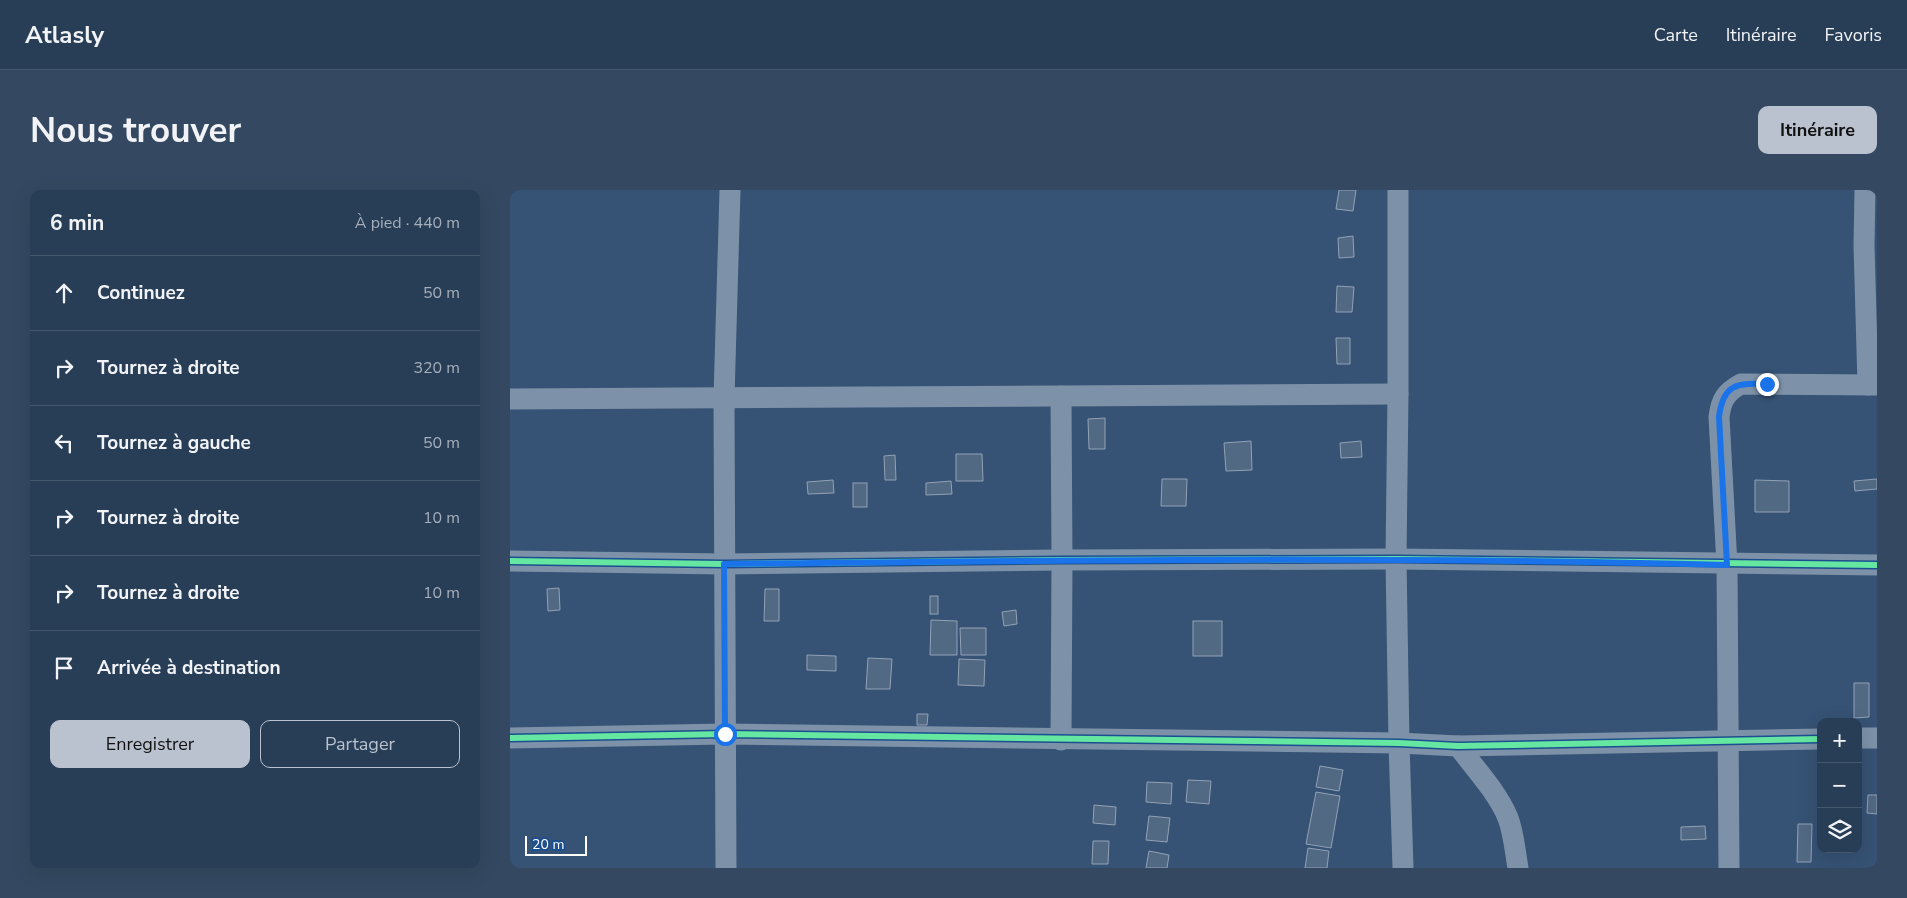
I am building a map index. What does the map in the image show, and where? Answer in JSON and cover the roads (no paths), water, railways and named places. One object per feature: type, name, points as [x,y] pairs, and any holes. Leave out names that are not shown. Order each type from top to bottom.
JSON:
[{"type":"street","points":[[726,868],[724,398],[730,190]]},
{"type":"street","points":[[1398,190],[1396,559],[1403,868]]},
{"type":"street","points":[[1730,868],[1727,565],[1719,417],[1720,405],[1724,396],[1731,389],[1741,384],[1872,385],[1864,245],[1865,190]]},
{"type":"street","points":[[510,399],[1398,394]]},
{"type":"street","points":[[1061,396],[1061,740]]},
{"type":"street","points":[[510,562],[724,564],[1396,559],[1727,565],[1877,565]]},
{"type":"street","points":[[510,738],[725,734],[1061,740],[1399,743],[1458,746],[1817,739]]},
{"type":"street","points":[[1862,738],[1877,738]]},
{"type":"street","points":[[1458,746],[1494,794],[1507,816],[1514,838],[1518,868]]}]
